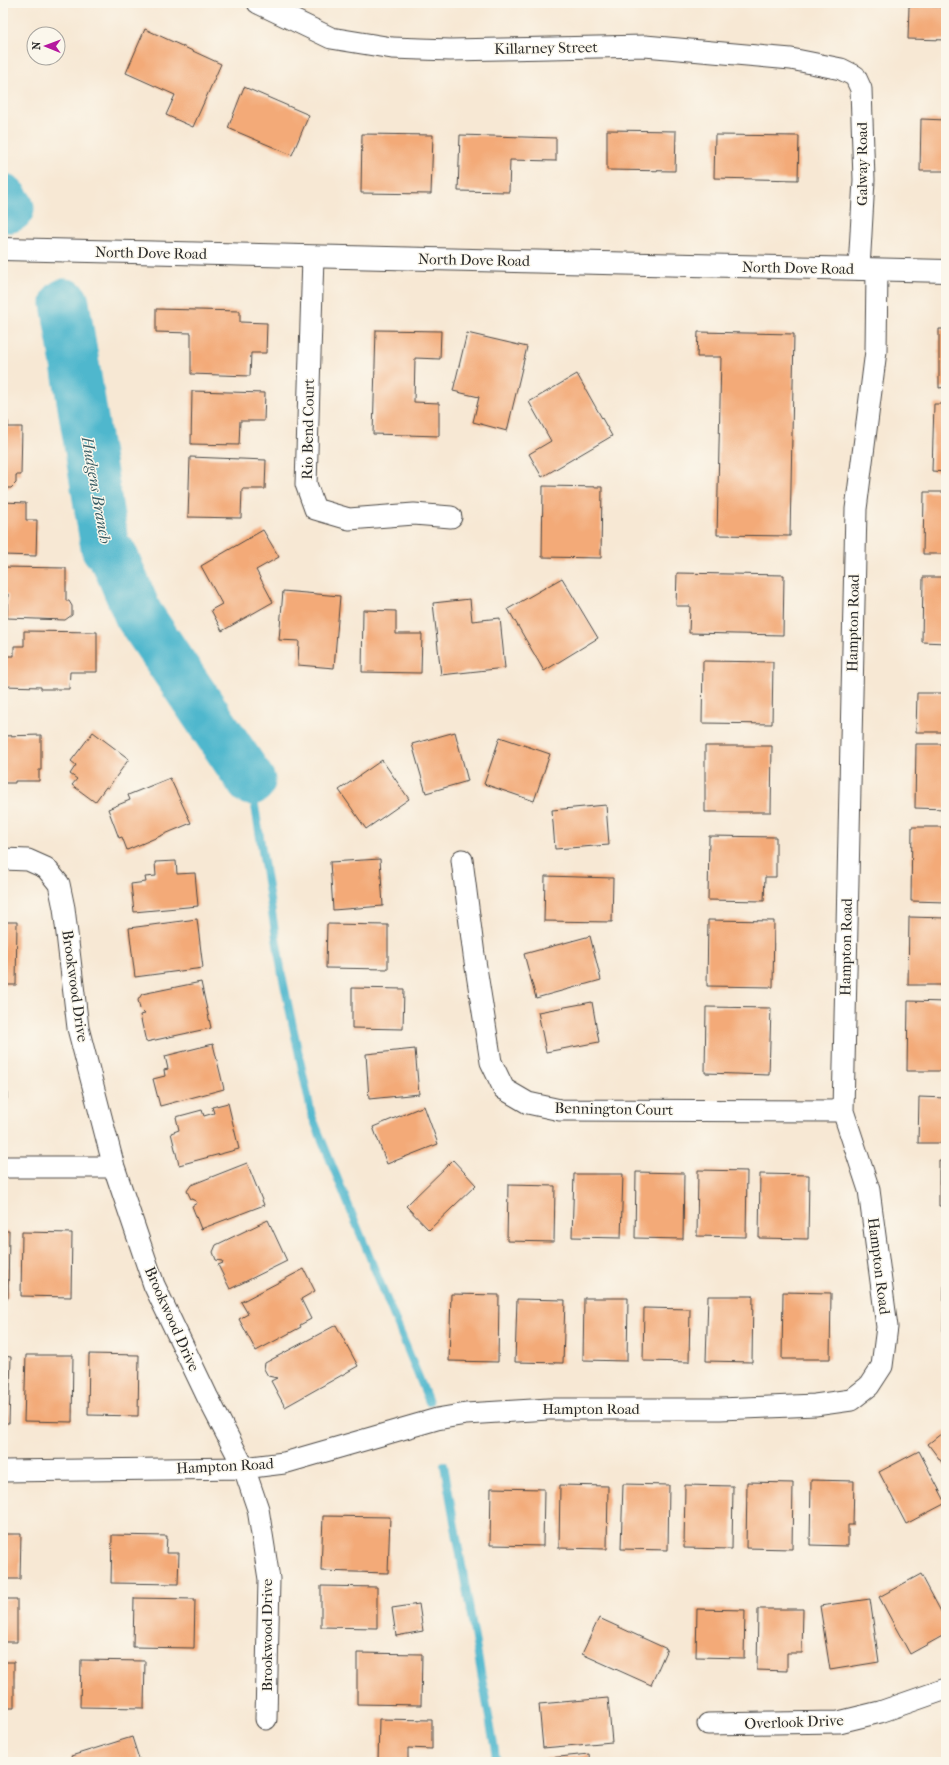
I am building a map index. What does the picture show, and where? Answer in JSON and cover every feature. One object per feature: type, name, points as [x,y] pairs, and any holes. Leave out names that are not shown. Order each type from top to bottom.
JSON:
[{"type":"street","name":"Killarney Street","points":[[258,3],[331,38],[392,48],[450,50],[645,46],[791,60],[841,69]]},
{"type":"street","name":"Galway Road","points":[[841,69],[855,76],[861,89],[868,270]]},
{"type":"street","name":"North Dove Road","points":[[3,249],[946,272]]},
{"type":"street","name":"Rio Bend Court","points":[[313,256],[306,484],[315,509],[349,519],[414,514],[451,518]]},
{"type":"street","name":"Hampton Road","points":[[3,1471],[244,1468],[284,1463],[437,1419],[466,1414],[549,1409],[720,1409],[815,1405],[851,1400],[869,1386],[882,1366],[887,1327],[869,1190],[843,1111],[856,509],[876,351],[868,270]]},
{"type":"street","name":"Brookwood Drive","points":[[3,859],[28,860],[46,868],[59,884],[64,908],[78,1028],[114,1167],[154,1285],[207,1396],[244,1468],[258,1509],[268,1579],[266,1719]]},
{"type":"street","name":"Bennington Court","points":[[462,860],[474,955],[491,1062],[504,1089],[528,1103],[560,1110],[843,1111]]},
{"type":"street","points":[[3,1167],[114,1167]]},
{"type":"street","name":"Overlook Drive","points":[[708,1724],[839,1722],[880,1712],[946,1689]]},
{"type":"building","points":[[909,6],[946,7],[946,40],[908,39]]},
{"type":"building","points":[[145,29],[221,64],[193,127],[166,115],[175,95],[126,73]]},
{"type":"building","points":[[244,87],[309,115],[292,155],[228,128]]},
{"type":"building","points":[[921,119],[946,120],[946,171],[920,171]]},
{"type":"building","points":[[607,130],[676,131],[675,171],[607,170]]},
{"type":"building","points":[[362,134],[433,135],[431,194],[361,193]]},
{"type":"building","points":[[460,135],[556,138],[556,161],[510,160],[509,192],[458,191]]},
{"type":"building","points":[[715,135],[799,136],[798,180],[714,178]]},
{"type":"building","points":[[156,309],[240,311],[240,322],[267,323],[266,353],[251,353],[250,376],[191,374],[191,333],[156,332]]},
{"type":"building","points":[[939,329],[946,329],[946,387],[939,388]]},
{"type":"building","points":[[376,330],[441,331],[440,359],[415,358],[414,402],[439,403],[439,436],[373,434]]},
{"type":"building","points":[[698,332],[794,334],[790,536],[717,535],[721,357],[697,357]]},
{"type":"building","points":[[467,333],[527,347],[507,431],[473,422],[479,397],[453,391]]},
{"type":"building","points":[[577,374],[612,436],[542,477],[529,454],[551,441],[529,402]]},
{"type":"building","points":[[192,391],[265,393],[264,421],[240,421],[239,445],[191,444]]},
{"type":"building","points":[[934,404],[946,404],[946,472],[932,471]]},
{"type":"building","points":[[3,421],[8,421],[8,427],[22,427],[21,475],[16,475],[16,483],[11,488],[3,488]]},
{"type":"building","points":[[190,457],[266,460],[265,489],[242,489],[241,518],[188,517]]},
{"type":"building","points":[[543,486],[602,487],[601,558],[542,557]]},
{"type":"building","points":[[924,492],[946,492],[946,554],[923,554]]},
{"type":"building","points":[[3,502],[26,503],[26,520],[37,520],[36,556],[3,555]]},
{"type":"building","points":[[263,530],[279,557],[256,570],[273,602],[222,631],[211,610],[222,604],[201,566]]},
{"type":"building","points":[[3,567],[66,568],[66,601],[69,601],[72,606],[72,615],[65,620],[7,618],[8,594],[3,594]]},
{"type":"building","points":[[677,573],[784,575],[783,635],[689,633],[690,606],[676,606]]},
{"type":"building","points":[[923,577],[946,577],[946,643],[922,642]]},
{"type":"building","points":[[562,578],[598,638],[544,671],[508,609]]},
{"type":"building","points":[[283,591],[340,596],[334,668],[298,665],[299,641],[279,640]]},
{"type":"building","points":[[470,599],[472,621],[500,618],[505,668],[441,675],[433,603]]},
{"type":"building","points":[[363,610],[396,611],[396,634],[422,634],[421,673],[362,672]]},
{"type":"building","points":[[24,631],[97,632],[97,672],[70,672],[69,689],[41,689],[41,687],[3,686],[3,656],[14,656],[14,646],[24,646]]},
{"type":"building","points":[[703,661],[773,662],[772,724],[702,723]]},
{"type":"building","points":[[917,693],[946,693],[946,732],[916,732]]},
{"type":"building","points":[[93,732],[129,759],[108,788],[106,787],[95,802],[72,785],[77,779],[70,774],[76,765],[71,761]]},
{"type":"building","points":[[455,732],[468,781],[426,793],[412,744]]},
{"type":"building","points":[[41,735],[41,770],[39,770],[39,781],[15,781],[15,783],[3,783],[3,736]]},
{"type":"building","points":[[500,737],[550,754],[534,801],[484,784]]},
{"type":"building","points":[[916,744],[946,744],[946,809],[915,808]]},
{"type":"building","points":[[705,746],[772,746],[771,812],[705,812]]},
{"type":"building","points":[[382,760],[409,799],[366,829],[339,790]]},
{"type":"building","points":[[170,778],[191,823],[127,850],[122,837],[119,838],[108,809],[130,800],[128,795]]},
{"type":"building","points":[[606,805],[609,845],[555,849],[552,810]]},
{"type":"building","points":[[912,827],[946,827],[946,902],[911,901]]},
{"type":"building","points":[[709,836],[776,837],[776,877],[765,877],[764,901],[708,900]]},
{"type":"building","points":[[380,859],[383,906],[333,910],[330,862]]},
{"type":"building","points":[[176,861],[177,874],[195,873],[198,906],[134,912],[131,884],[146,882],[145,877],[156,876],[155,862]]},
{"type":"building","points":[[545,876],[613,878],[612,922],[544,921]]},
{"type":"building","points":[[909,917],[946,918],[946,985],[908,985]]},
{"type":"building","points":[[197,919],[203,968],[135,977],[129,928]]},
{"type":"building","points":[[708,920],[774,921],[773,987],[707,986]]},
{"type":"building","points":[[3,922],[17,922],[16,985],[3,985]]},
{"type":"building","points":[[327,924],[388,925],[388,969],[326,968]]},
{"type":"building","points":[[590,936],[601,980],[536,998],[524,954]]},
{"type":"building","points":[[201,982],[211,1028],[146,1042],[140,1015],[145,1014],[140,1009],[138,1000],[142,994]]},
{"type":"building","points":[[352,988],[404,989],[403,1029],[352,1028]]},
{"type":"building","points":[[908,1001],[946,1002],[946,1071],[907,1071]]},
{"type":"building","points":[[592,1002],[599,1042],[546,1052],[538,1012]]},
{"type":"building","points":[[706,1007],[771,1008],[769,1075],[705,1073]]},
{"type":"building","points":[[213,1044],[224,1089],[160,1106],[153,1079],[165,1076],[164,1070],[168,1069],[165,1056]]},
{"type":"building","points":[[415,1049],[419,1094],[369,1099],[366,1054]]},
{"type":"building","points":[[3,1054],[6,1054],[7,1099],[3,1099]]},
{"type":"building","points":[[919,1097],[946,1098],[946,1143],[918,1143]]},
{"type":"building","points":[[228,1103],[239,1149],[179,1165],[171,1133],[179,1130],[176,1117],[202,1110],[204,1116],[214,1113],[212,1107]]},
{"type":"building","points":[[424,1106],[438,1144],[387,1164],[373,1127]]},
{"type":"building","points":[[453,1160],[476,1185],[429,1230],[406,1206]]},
{"type":"building","points":[[939,1160],[946,1161],[946,1206],[939,1206]]},
{"type":"building","points":[[247,1163],[264,1205],[201,1229],[192,1206],[197,1203],[191,1199],[187,1191],[191,1185]]},
{"type":"building","points":[[698,1170],[747,1171],[746,1237],[697,1236]]},
{"type":"building","points":[[636,1172],[684,1173],[683,1239],[635,1238]]},
{"type":"building","points":[[574,1174],[623,1174],[621,1238],[572,1237]]},
{"type":"building","points":[[760,1174],[809,1175],[808,1239],[759,1238]]},
{"type":"building","points":[[508,1185],[555,1186],[554,1242],[507,1241]]},
{"type":"building","points":[[268,1220],[287,1261],[230,1289],[218,1265],[223,1263],[222,1261],[216,1260],[213,1252],[216,1245]]},
{"type":"building","points":[[944,1220],[946,1220],[946,1268],[943,1268]]},
{"type":"building","points":[[3,1231],[9,1231],[8,1298],[3,1298]]},
{"type":"building","points":[[22,1232],[72,1233],[71,1297],[21,1296]]},
{"type":"building","points":[[304,1269],[315,1291],[301,1299],[311,1319],[300,1325],[301,1327],[256,1351],[239,1319],[248,1314],[241,1302]]},
{"type":"building","points":[[944,1286],[946,1286],[946,1332],[943,1332]]},
{"type":"building","points":[[783,1292],[831,1293],[830,1359],[782,1359]]},
{"type":"building","points":[[451,1294],[499,1295],[498,1362],[449,1361]]},
{"type":"building","points":[[708,1296],[753,1296],[752,1362],[706,1361]]},
{"type":"building","points":[[584,1298],[628,1298],[627,1361],[583,1360]]},
{"type":"building","points":[[517,1299],[565,1300],[563,1363],[515,1362]]},
{"type":"building","points":[[644,1308],[690,1309],[689,1362],[643,1361]]},
{"type":"building","points":[[336,1325],[358,1366],[285,1407],[271,1381],[277,1378],[268,1376],[264,1369],[265,1363]]},
{"type":"building","points":[[89,1354],[139,1355],[138,1416],[88,1415]]},
{"type":"building","points":[[26,1355],[73,1355],[72,1422],[24,1421]]},
{"type":"building","points":[[3,1356],[11,1357],[9,1423],[3,1423]]},
{"type":"building","points":[[946,1430],[946,1468],[928,1444]]},
{"type":"building","points":[[919,1451],[946,1503],[906,1524],[879,1472]]},
{"type":"building","points":[[811,1480],[854,1481],[853,1525],[848,1525],[848,1546],[810,1545]]},
{"type":"building","points":[[747,1482],[793,1483],[792,1549],[746,1548]]},
{"type":"building","points":[[623,1484],[669,1485],[668,1550],[621,1549]]},
{"type":"building","points":[[560,1485],[608,1486],[607,1549],[559,1548]]},
{"type":"building","points":[[685,1485],[733,1486],[732,1549],[684,1548]]},
{"type":"building","points":[[491,1488],[544,1489],[543,1546],[490,1545]]},
{"type":"building","points":[[323,1516],[390,1517],[388,1573],[321,1571]]},
{"type":"building","points":[[3,1534],[21,1534],[20,1579],[3,1579]]},
{"type":"building","points":[[112,1535],[167,1536],[166,1553],[179,1553],[178,1584],[111,1583]]},
{"type":"building","points":[[921,1574],[946,1621],[946,1634],[910,1654],[879,1597]]},
{"type":"building","points":[[321,1586],[377,1587],[377,1628],[321,1627]]},
{"type":"building","points":[[134,1598],[195,1599],[194,1648],[133,1647]]},
{"type":"building","points":[[3,1599],[17,1599],[17,1642],[3,1642]]},
{"type":"building","points":[[870,1599],[879,1662],[830,1670],[820,1606]]},
{"type":"building","points":[[419,1604],[423,1631],[396,1636],[392,1608]]},
{"type":"building","points":[[697,1609],[745,1610],[744,1658],[696,1657]]},
{"type":"building","points":[[758,1609],[803,1609],[802,1653],[787,1653],[787,1671],[757,1670]]},
{"type":"building","points":[[599,1618],[667,1649],[651,1685],[582,1654]]},
{"type":"building","points":[[357,1653],[422,1654],[421,1705],[357,1704]]},
{"type":"building","points":[[81,1660],[145,1661],[144,1708],[80,1707]]},
{"type":"building","points":[[3,1662],[14,1662],[14,1708],[3,1708]]},
{"type":"building","points":[[608,1698],[612,1742],[543,1748],[539,1704]]},
{"type":"building","points":[[379,1719],[432,1720],[432,1749],[408,1748],[408,1762],[378,1762]]},
{"type":"building","points":[[132,1737],[140,1762],[73,1762],[71,1756]]},
{"type":"building","points":[[589,1754],[590,1762],[519,1762],[519,1761]]},
{"type":"waterway","name":"Hudgens Branch","points":[[3,198],[10,208]]},
{"type":"waterway","name":"Hudgens Branch","points":[[65,303],[105,547],[114,557],[138,614],[251,781]]},
{"type":"waterway","points":[[251,781],[282,975],[312,1116],[429,1402]]},
{"type":"waterway","points":[[444,1465],[497,1762]]}]
